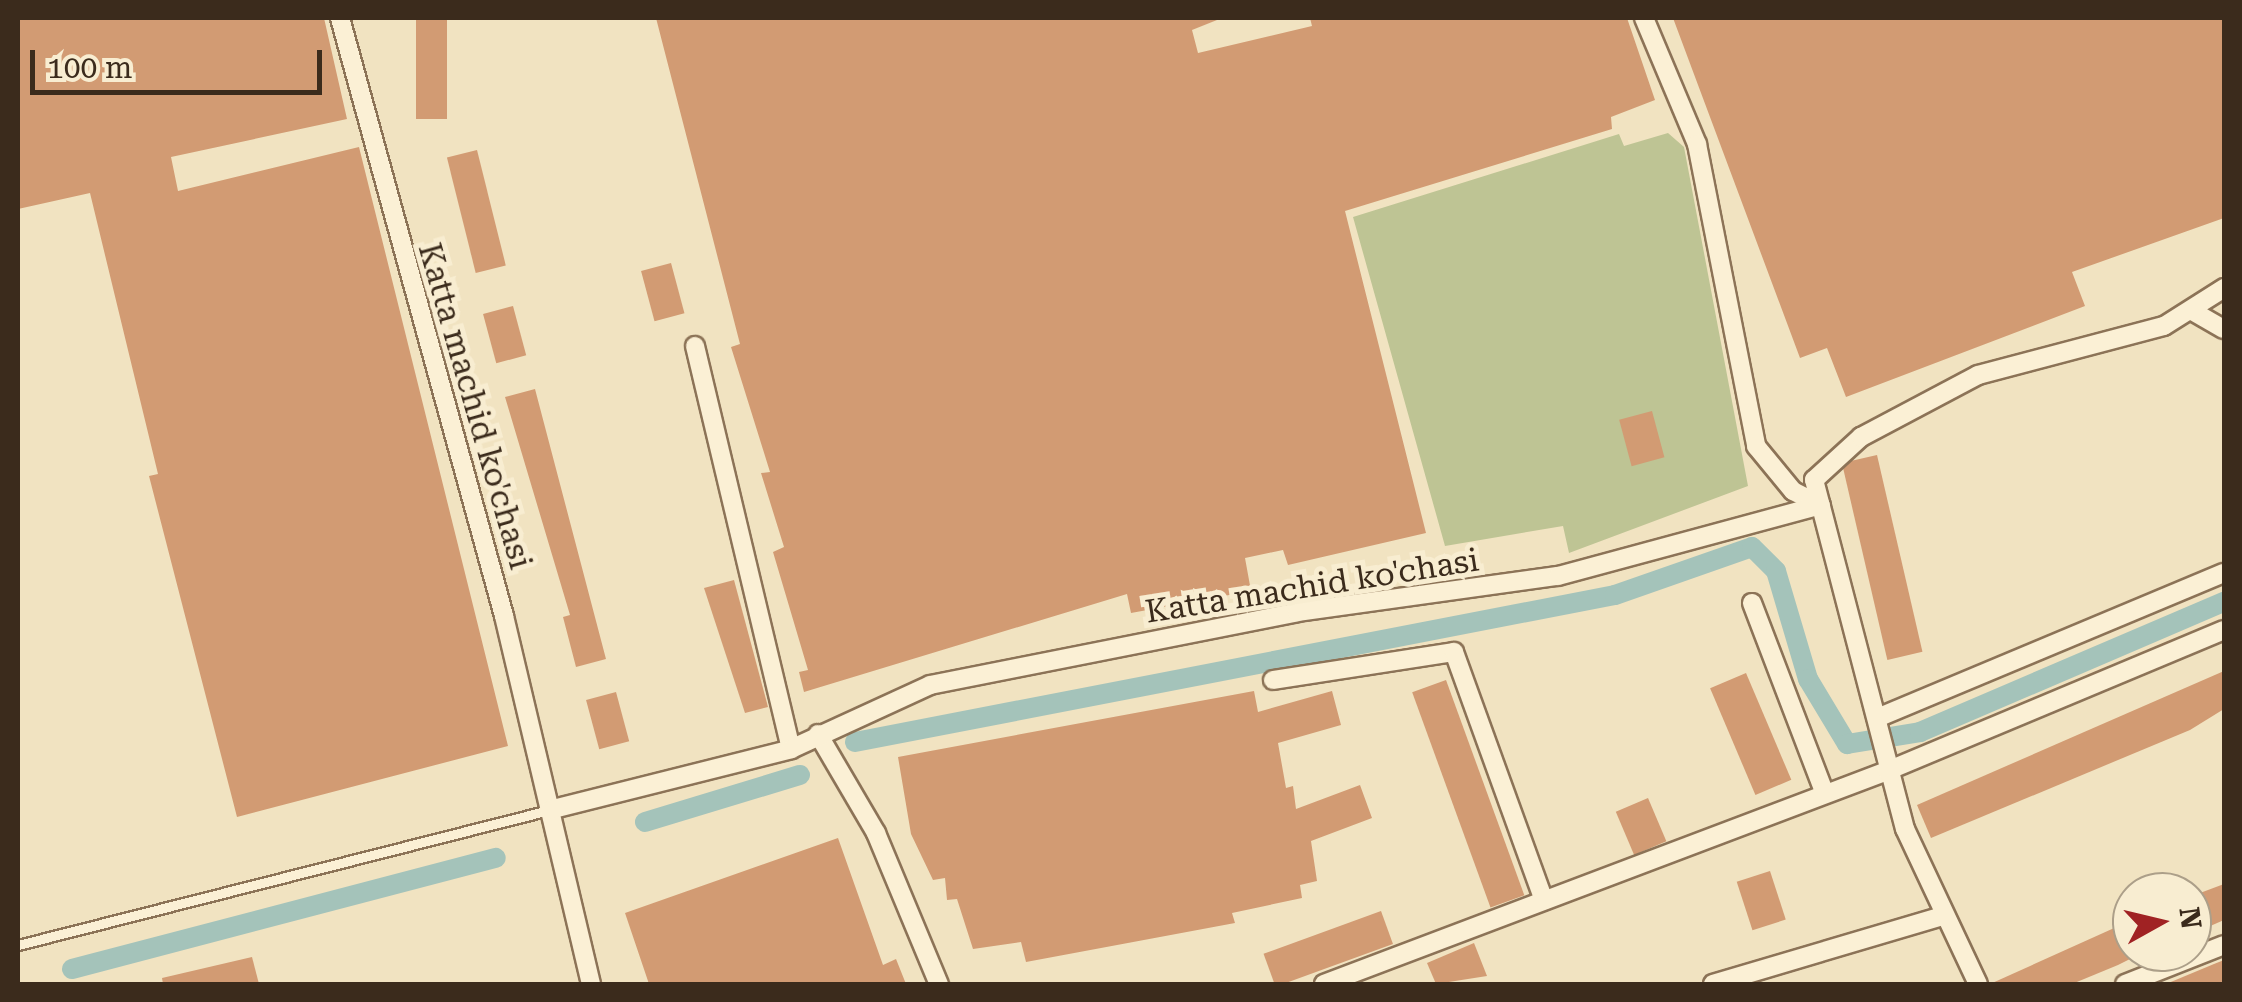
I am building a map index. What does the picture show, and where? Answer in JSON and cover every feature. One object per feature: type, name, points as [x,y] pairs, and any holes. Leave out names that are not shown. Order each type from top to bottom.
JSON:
[{"type":"street","name":"Katta machid ko'chasi","points":[[340,18],[549,810],[591,984]]},
{"type":"street","points":[[1644,18],[1696,144],[1756,446],[1793,492],[1820,505]]},
{"type":"street","points":[[1978,984],[1942,916],[1887,771],[1877,718],[1814,480],[1861,437],[1978,376],[2194,312],[2224,288]]},
{"type":"street","points":[[2194,312],[2224,329]]},
{"type":"street","points":[[695,346],[791,749]]},
{"type":"street","name":"Katta machid ko'chasi","points":[[549,810],[791,749],[930,685],[1297,612],[1558,576],[1820,505]]},
{"type":"street","points":[[1877,718],[2224,573]]},
{"type":"street","points":[[1752,603],[1825,794]]},
{"type":"street","points":[[1324,984],[1887,771],[2224,630]]},
{"type":"street","points":[[1272,680],[1454,652],[1544,900]]},
{"type":"street","points":[[818,734],[876,833],[938,984]]},
{"type":"street","points":[[1714,984],[1942,916]]},
{"type":"street","points":[[2125,984],[2224,944]]},
{"type":"lane","points":[[18,945],[549,810]]},
{"type":"green space","points":[[1668,133],[1684,147],[1748,486],[1569,553],[1563,526],[1445,546],[1353,217],[1619,134],[1624,146]]},
{"type":"building","points":[[18,18],[324,18],[347,119],[171,157],[178,191],[359,147],[508,746],[237,817],[149,476],[158,474],[90,193],[18,209]]},
{"type":"building","points":[[416,18],[447,18],[447,119],[416,119]]},
{"type":"building","points":[[656,18],[1222,18],[1192,30],[1198,53],[1312,26],[1310,18],[1627,18],[1655,100],[1611,117],[1612,129],[1345,211],[1426,533],[1288,565],[1283,550],[1245,558],[1251,591],[1131,613],[1127,594],[804,692],[799,672],[808,670],[773,552],[784,547],[761,473],[770,472],[731,347],[740,344]]},
{"type":"building","points":[[1673,18],[2224,18],[2224,218],[2072,272],[2085,306],[1846,397],[1827,348],[1800,358]]},
{"type":"building","points":[[477,150],[506,265],[476,273],[447,157]]},
{"type":"building","points":[[671,263],[684,313],[655,321],[641,271]]},
{"type":"building","points":[[513,306],[526,355],[496,363],[483,314]]},
{"type":"building","points":[[535,389],[606,659],[576,667],[563,617],[570,615],[505,397]]},
{"type":"building","points":[[1652,411],[1664,457],[1632,466],[1619,420]]},
{"type":"building","points":[[1877,455],[1922,652],[1887,660],[1842,463]]},
{"type":"building","points":[[734,580],[768,707],[745,713],[704,588]]},
{"type":"building","points":[[2224,671],[2224,709],[2190,730],[1931,838],[1917,805]]},
{"type":"building","points":[[1746,673],[1791,780],[1755,795],[1710,688]]},
{"type":"building","points":[[1446,680],[1524,895],[1490,908],[1412,692]]},
{"type":"building","points":[[1254,691],[1258,712],[1332,691],[1341,725],[1278,743],[1286,788],[1293,786],[1296,809],[1360,785],[1372,818],[1311,841],[1317,881],[1300,885],[1302,898],[1232,913],[1235,923],[1026,962],[1021,942],[973,949],[957,899],[947,900],[945,878],[933,880],[911,834],[898,757]]},
{"type":"building","points":[[616,692],[629,741],[599,749],[586,700]]},
{"type":"building","points":[[1648,798],[1666,841],[1634,855],[1616,812]]},
{"type":"building","points":[[838,838],[883,965],[896,959],[906,984],[649,984],[625,913]]},
{"type":"building","points":[[1770,871],[1786,920],[1752,930],[1737,882]]},
{"type":"building","points":[[2224,884],[2224,920],[2212,925],[2212,888]]},
{"type":"building","points":[[1381,911],[1393,944],[1283,984],[1275,984],[1264,954]]},
{"type":"building","points":[[2112,929],[2112,967],[2072,984],[1990,984]]},
{"type":"building","points":[[1474,943],[1487,976],[1436,984],[1427,963]]},
{"type":"building","points":[[252,957],[259,984],[163,984],[162,978]]},
{"type":"building","points":[[2224,960],[2224,984],[2166,984],[2195,972],[2212,972],[2214,964]]},
{"type":"waterway","points":[[855,742],[1615,595],[1752,547],[1776,571],[1808,679],[1847,744],[1920,732],[2224,602]]},
{"type":"waterway","points":[[645,822],[800,775]]},
{"type":"waterway","points":[[72,969],[496,858]]}]
